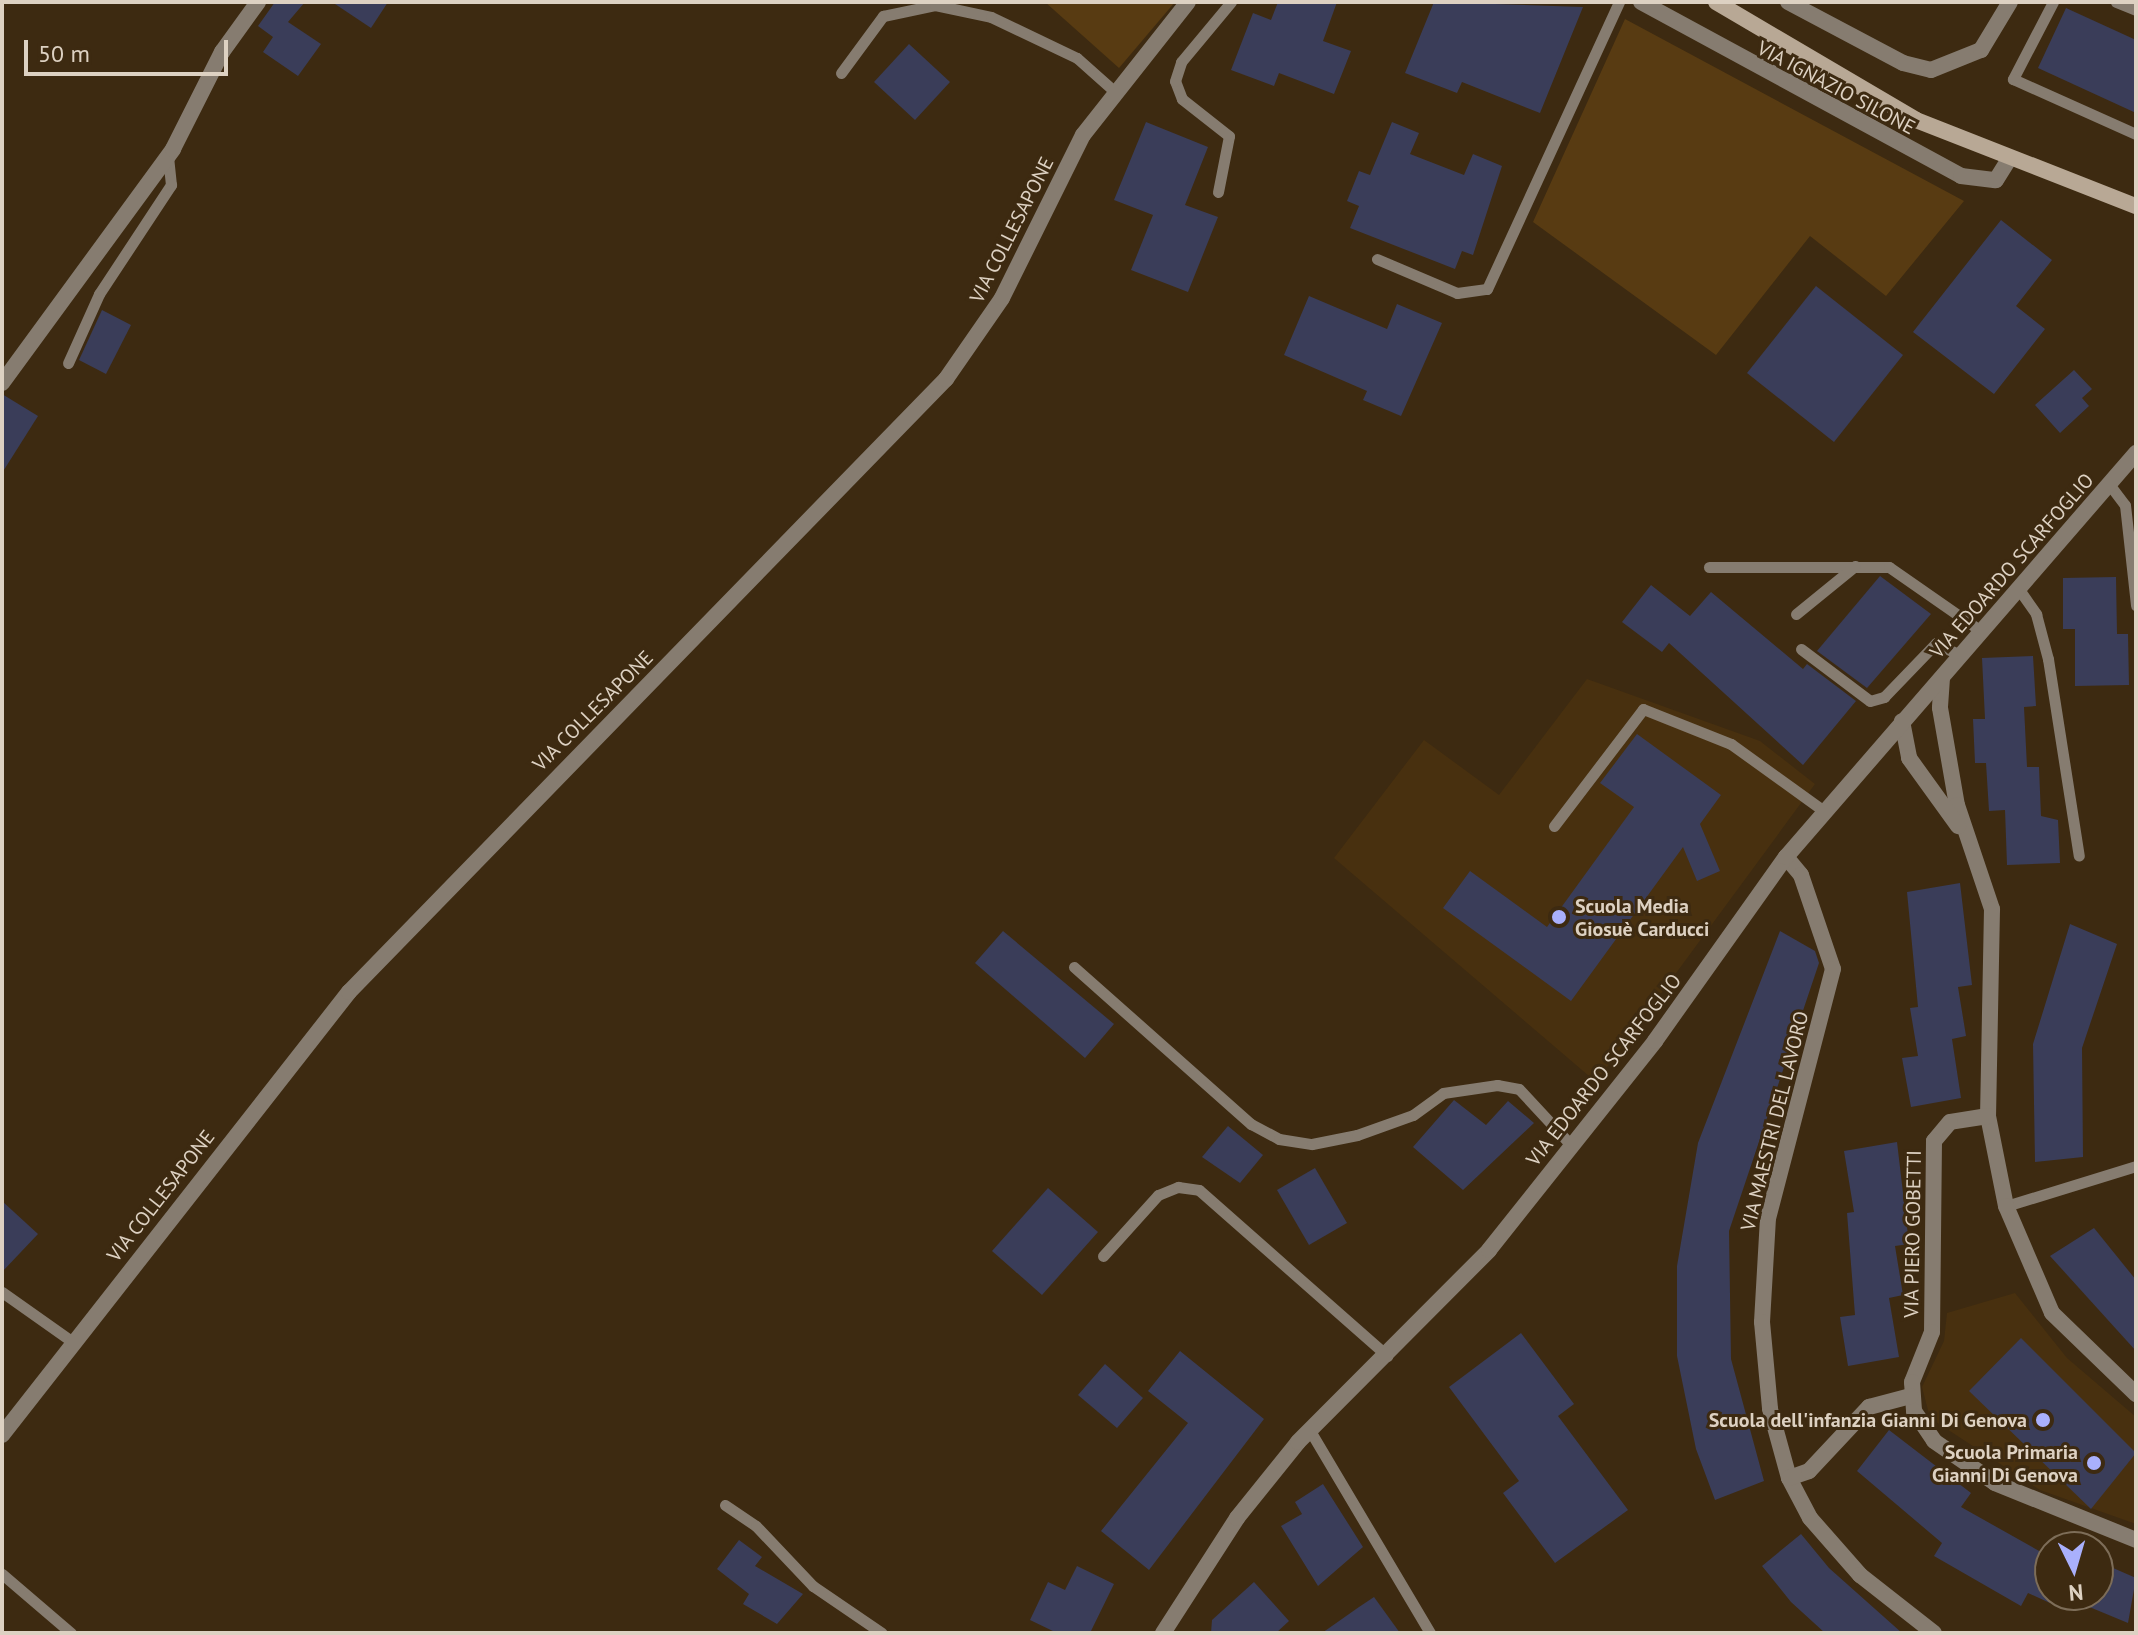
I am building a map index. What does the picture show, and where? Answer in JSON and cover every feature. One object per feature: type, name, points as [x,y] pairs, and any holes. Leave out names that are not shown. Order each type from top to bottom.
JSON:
[{"type":"street","points":[[2,383],[168,156],[258,2]]},
{"type":"street","name":"VIA COLLESAPONE","points":[[3,1432],[349,992],[946,379],[996,307],[1083,135],[1114,91],[1188,2]]},
{"type":"street","name":"VIA IGNAZIO SILONE","points":[[1641,2],[1961,176],[1996,180],[2009,159]]},
{"type":"street","name":"VIA IGNAZIO SILONE","points":[[1716,2],[1833,76],[2009,159],[2136,206]]},
{"type":"street","points":[[1788,2],[1889,57],[1931,70],[1981,50],[2010,2]]},
{"type":"street","name":"VIA EDOARDO SCARFOGLIO","points":[[1163,1633],[1237,1518],[1309,1429],[1387,1356],[1489,1250],[1572,1146],[1786,857],[1874,751],[1942,678],[2136,453]]},
{"type":"street","points":[[1942,678],[1946,743],[1966,837],[1993,922],[1988,1116],[2006,1206],[2052,1313],[2136,1394]]},
{"type":"street","points":[[1913,764],[1907,715],[1933,716],[1946,743]]},
{"type":"street","points":[[1874,751],[1892,750],[1913,764],[1966,837]]},
{"type":"street","name":"VIA MAESTRI DEL LAVORO","points":[[1786,857],[1801,875],[1833,969],[1765,1244],[1764,1368],[1789,1478],[1842,1557],[1934,1633]]},
{"type":"street","name":"VIA PIERO GOBETTI","points":[[1911,1396],[1932,1332],[1934,1141],[1950,1122],[1988,1116]]},
{"type":"street","points":[[1789,1478],[1809,1471],[1869,1407],[1911,1396],[1927,1435],[1995,1483],[2136,1540]]},
{"type":"lane","points":[[1218,192],[1229,136],[1182,99],[1175,81],[1181,62],[1231,2]]},
{"type":"lane","points":[[1377,259],[1457,293],[1487,289],[1619,2]]},
{"type":"lane","points":[[2053,2],[2013,79],[2136,134]]},
{"type":"lane","points":[[2116,2],[2136,10]]},
{"type":"lane","points":[[841,73],[883,16],[935,5],[991,17],[1077,58],[1114,91]]},
{"type":"lane","points":[[68,363],[99,294],[171,185],[168,156]]},
{"type":"lane","points":[[2109,484],[2125,505],[2136,605]]},
{"type":"lane","points":[[1796,614],[1856,566]]},
{"type":"lane","points":[[1709,567],[1856,566],[1899,570],[1981,631]]},
{"type":"lane","points":[[2018,588],[2036,614],[2048,659],[2079,856]]},
{"type":"lane","points":[[1801,649],[1870,701],[1887,694],[1936,643],[1961,656]]},
{"type":"lane","points":[[1554,826],[1643,709],[1731,744],[1824,811]]},
{"type":"lane","points":[[1074,967],[1251,1124],[1279,1139],[1312,1144],[1357,1135],[1413,1115],[1443,1093],[1497,1085],[1519,1089],[1572,1146]]},
{"type":"lane","points":[[2006,1206],[2136,1166]]},
{"type":"lane","points":[[1103,1256],[1158,1195],[1178,1187],[1199,1190],[1387,1356]]},
{"type":"lane","points":[[2,1292],[73,1342]]},
{"type":"lane","points":[[1309,1429],[1430,1633]]},
{"type":"lane","points":[[725,1505],[756,1526],[813,1586],[882,1633]]},
{"type":"lane","points":[[2,1574],[71,1633]]},
{"type":"shaded area","points":[[1045,2],[1175,2],[1119,68]]},
{"type":"shaded area","points":[[1625,19],[1964,201],[1886,296],[1810,236],[1716,355],[1533,222]]},
{"type":"shaded area","name":"Scuola Media Giosuè Carducci","points":[[1587,679],[1760,741],[1815,784],[1596,1082],[1334,858],[1424,740],[1499,795]]},
{"type":"shaded area","points":[[2015,1293],[2067,1358],[2136,1417],[2136,1524],[2040,1490],[1930,1418],[1922,1387],[1944,1341],[1947,1313]]},
{"type":"building","points":[[275,2],[305,2],[288,22],[321,44],[298,76],[263,52],[273,37],[258,26]]},
{"type":"building","points":[[332,2],[388,2],[371,28]]},
{"type":"building","points":[[1278,2],[1337,2],[1323,41],[1351,51],[1334,94],[1279,73],[1274,86],[1231,70],[1253,13],[1271,20]]},
{"type":"building","points":[[1434,2],[1583,7],[1540,113],[1462,82],[1457,93],[1405,73]]},
{"type":"building","points":[[2066,8],[2136,40],[2136,113],[2038,68]]},
{"type":"building","points":[[909,44],[950,82],[915,120],[874,82]]},
{"type":"building","points":[[1146,122],[1208,147],[1185,205],[1218,217],[1188,292],[1131,270],[1153,215],[1114,200]]},
{"type":"building","points":[[1392,122],[1419,133],[1410,154],[1464,175],[1473,154],[1502,166],[1473,255],[1462,251],[1455,269],[1350,228],[1359,206],[1347,201],[1359,171],[1370,175]]},
{"type":"building","points":[[2001,220],[2052,260],[2016,306],[2045,329],[1994,394],[1913,332]]},
{"type":"building","points":[[1816,286],[1903,355],[1834,442],[1747,373]]},
{"type":"building","points":[[1309,296],[1387,329],[1397,304],[1442,323],[1401,416],[1363,400],[1367,391],[1284,355]]},
{"type":"building","points":[[102,310],[131,325],[106,374],[79,360]]},
{"type":"building","points":[[2074,370],[2092,389],[2082,398],[2089,406],[2060,433],[2035,405]]},
{"type":"building","points":[[2,394],[38,416],[2,473]]},
{"type":"building","points":[[1880,576],[1931,614],[1867,688],[1817,651]]},
{"type":"building","points":[[2116,577],[2117,634],[2128,634],[2129,685],[2075,686],[2075,629],[2063,629],[2063,578]]},
{"type":"building","points":[[1651,585],[1690,616],[1711,592],[1803,669],[1807,664],[1856,701],[1803,765],[1669,643],[1662,652],[1622,622]]},
{"type":"building","points":[[2033,656],[2036,706],[2024,707],[2027,767],[2039,767],[2041,816],[2058,820],[2060,863],[2007,865],[2005,810],[1989,811],[1986,763],[1975,763],[1973,719],[1985,719],[1982,658]]},
{"type":"building","points":[[1637,734],[1721,795],[1700,824],[1720,871],[1697,881],[1683,847],[1571,1001],[1443,908],[1470,871],[1547,927],[1634,807],[1600,783]]},
{"type":"building","points":[[1960,883],[1972,985],[1958,987],[1966,1036],[1952,1039],[1961,1098],[1911,1107],[1902,1058],[1918,1056],[1910,1008],[1918,1007],[1907,892]]},
{"type":"building","points":[[2070,924],[2117,944],[2082,1048],[2083,1157],[2035,1162],[2033,1044]]},
{"type":"building","points":[[1003,931],[1114,1024],[1085,1058],[975,963]]},
{"type":"building","points":[[1780,931],[1815,951],[1819,963],[1729,1231],[1731,1359],[1764,1481],[1715,1500],[1696,1449],[1677,1356],[1677,1266],[1698,1143]]},
{"type":"building","points":[[1454,1100],[1486,1125],[1508,1101],[1534,1123],[1463,1190],[1413,1147]]},
{"type":"building","points":[[1228,1126],[1263,1155],[1240,1183],[1202,1157]]},
{"type":"building","points":[[1897,1142],[1909,1244],[1895,1246],[1903,1295],[1889,1298],[1899,1357],[1848,1366],[1840,1317],[1855,1315],[1847,1213],[1854,1212],[1844,1151]]},
{"type":"building","points":[[1315,1168],[1347,1223],[1309,1245],[1277,1190]]},
{"type":"building","points":[[1048,1188],[1098,1232],[1042,1295],[992,1251]]},
{"type":"building","points":[[2,1201],[38,1234],[2,1272]]},
{"type":"building","points":[[2094,1228],[2136,1280],[2136,1351],[2050,1256]]},
{"type":"building","points":[[1521,1333],[1574,1404],[1558,1416],[1628,1510],[1555,1563],[1503,1493],[1519,1481],[1449,1387]]},
{"type":"building","points":[[2021,1338],[2136,1453],[2091,1509],[1969,1391]]},
{"type":"building","points":[[1180,1351],[1264,1419],[1149,1570],[1101,1531],[1188,1423],[1148,1391]]},
{"type":"building","points":[[1105,1364],[1143,1398],[1117,1428],[1078,1395]]},
{"type":"building","points":[[1889,1430],[1971,1493],[1961,1507],[2034,1548],[2034,1596],[2028,1593],[2021,1606],[1934,1556],[1942,1543],[1857,1471]]},
{"type":"building","points":[[1323,1484],[1363,1547],[1318,1586],[1281,1526],[1302,1514],[1295,1502]]},
{"type":"building","points":[[1801,1534],[1829,1568],[1902,1633],[1825,1633],[1791,1602],[1762,1566]]},
{"type":"building","points":[[739,1540],[762,1557],[755,1566],[803,1594],[777,1624],[743,1604],[749,1594],[717,1569]]},
{"type":"building","points":[[1077,1566],[1114,1584],[1090,1633],[1057,1633],[1030,1620],[1048,1582],[1065,1590]]},
{"type":"building","points":[[2114,1568],[2136,1578],[2128,1623],[2099,1611],[2114,1611]]},
{"type":"building","points":[[1254,1582],[1289,1621],[1276,1633],[1211,1633],[1212,1620]]},
{"type":"building","points":[[1374,1597],[1400,1633],[1322,1633],[1359,1607]]},
{"type":"place","name":"Scuola Media Giosuè Carducci","points":[[1559,917]]},
{"type":"place","name":"Scuola dell'infanzia Gianni Di Genova","points":[[2043,1420]]},
{"type":"place","name":"Scuola Primaria Gianni Di Genova","points":[[2094,1463]]}]
